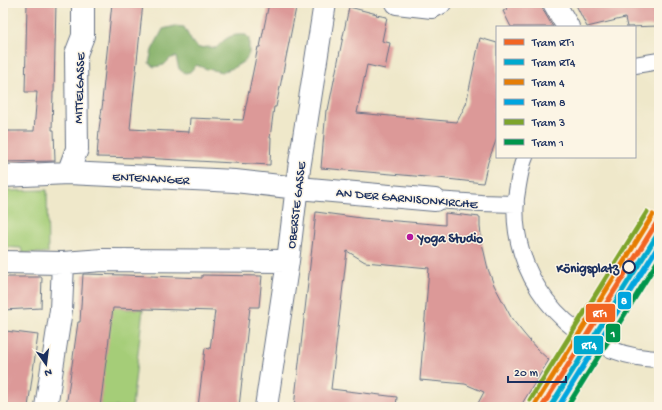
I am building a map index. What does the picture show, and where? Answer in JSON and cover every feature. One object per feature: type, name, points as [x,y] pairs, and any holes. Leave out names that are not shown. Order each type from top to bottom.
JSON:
[{"type":"street","name":"MITTELGASSE","points":[[68,173],[76,149],[76,54],[83,36],[83,3]]},
{"type":"street","name":"OBERSTE GASSE","points":[[266,407],[288,261],[298,188],[299,168],[325,3]]},
{"type":"street","points":[[397,3],[432,7],[440,3]]},
{"type":"street","points":[[554,3],[567,26]]},
{"type":"street","points":[[636,65],[659,62]]},
{"type":"street","points":[[525,158],[518,183],[516,204],[518,238],[524,259],[532,278],[543,297],[570,326],[590,339],[609,349],[626,354],[659,359]]},
{"type":"street","name":"ENTENANGER","points":[[3,176],[68,173],[235,182],[298,188]]},
{"type":"street","name":"AN DER GARNISONKIRCHE","points":[[298,188],[436,200],[516,204]]},
{"type":"street","points":[[547,407],[659,228]]},
{"type":"street","points":[[3,262],[63,263],[103,260],[288,261]]},
{"type":"street","points":[[46,407],[62,310],[63,263]]},
{"type":"green space","points":[[175,26],[184,27],[192,42],[199,48],[216,48],[229,37],[246,35],[249,39],[249,53],[246,60],[233,68],[222,72],[196,65],[190,72],[185,73],[179,69],[176,57],[171,58],[164,65],[154,67],[149,63],[152,50],[163,29]]},
{"type":"green space","points":[[47,190],[48,253],[23,253],[21,248],[3,247],[3,191]]},
{"type":"green space","points":[[107,303],[123,309],[143,309],[132,407],[100,407]]},
{"type":"building","points":[[27,3],[56,3],[52,130],[54,130],[55,161],[3,162],[3,131],[34,131],[37,92],[25,92]]},
{"type":"building","points":[[112,3],[143,3],[130,129],[189,132],[190,118],[243,120],[269,3],[297,3],[276,107],[274,107],[270,138],[270,165],[97,157]]},
{"type":"building","points":[[503,3],[539,3],[552,26],[510,26],[503,11],[507,9]]},
{"type":"building","points":[[575,3],[659,3],[659,26],[627,26],[625,18],[586,26]]},
{"type":"building","points":[[349,7],[387,17],[382,41],[390,43],[385,69],[367,65],[357,113],[457,122],[466,104],[480,38],[496,43],[496,141],[488,162],[483,183],[321,168],[326,110],[328,110]]},
{"type":"building","points":[[316,212],[361,218],[445,225],[445,213],[480,217],[482,243],[488,269],[494,285],[512,319],[536,348],[549,360],[520,407],[476,407],[484,392],[465,384],[420,380],[429,268],[365,262],[347,251],[331,389],[397,397],[396,407],[294,407]]},
{"type":"building","points":[[83,274],[202,278],[202,275],[262,276],[259,307],[250,307],[239,407],[198,407],[205,348],[210,349],[215,311],[113,308],[100,407],[66,407],[78,322],[80,322]]},
{"type":"building","points":[[3,277],[42,277],[41,308],[3,310]]},
{"type":"building","points":[[6,331],[38,335],[28,407],[3,407],[3,356]]},
{"type":"tram line","name":"3","points":[[530,400],[647,212]]},
{"type":"tram line","name":"4","points":[[536,403],[653,215]]},
{"type":"tram line","name":"RT1","points":[[542,407],[659,219]]},
{"type":"tram line","name":"RT4","points":[[550,407],[659,232]]},
{"type":"tram line","name":"8","points":[[558,407],[659,245]]},
{"type":"tram line","name":"1","points":[[567,407],[659,259]]},
{"type":"place","name":"Yoga Studio","points":[[410,237]]},
{"type":"place","name":"Königsplatz","points":[[629,267]]}]
